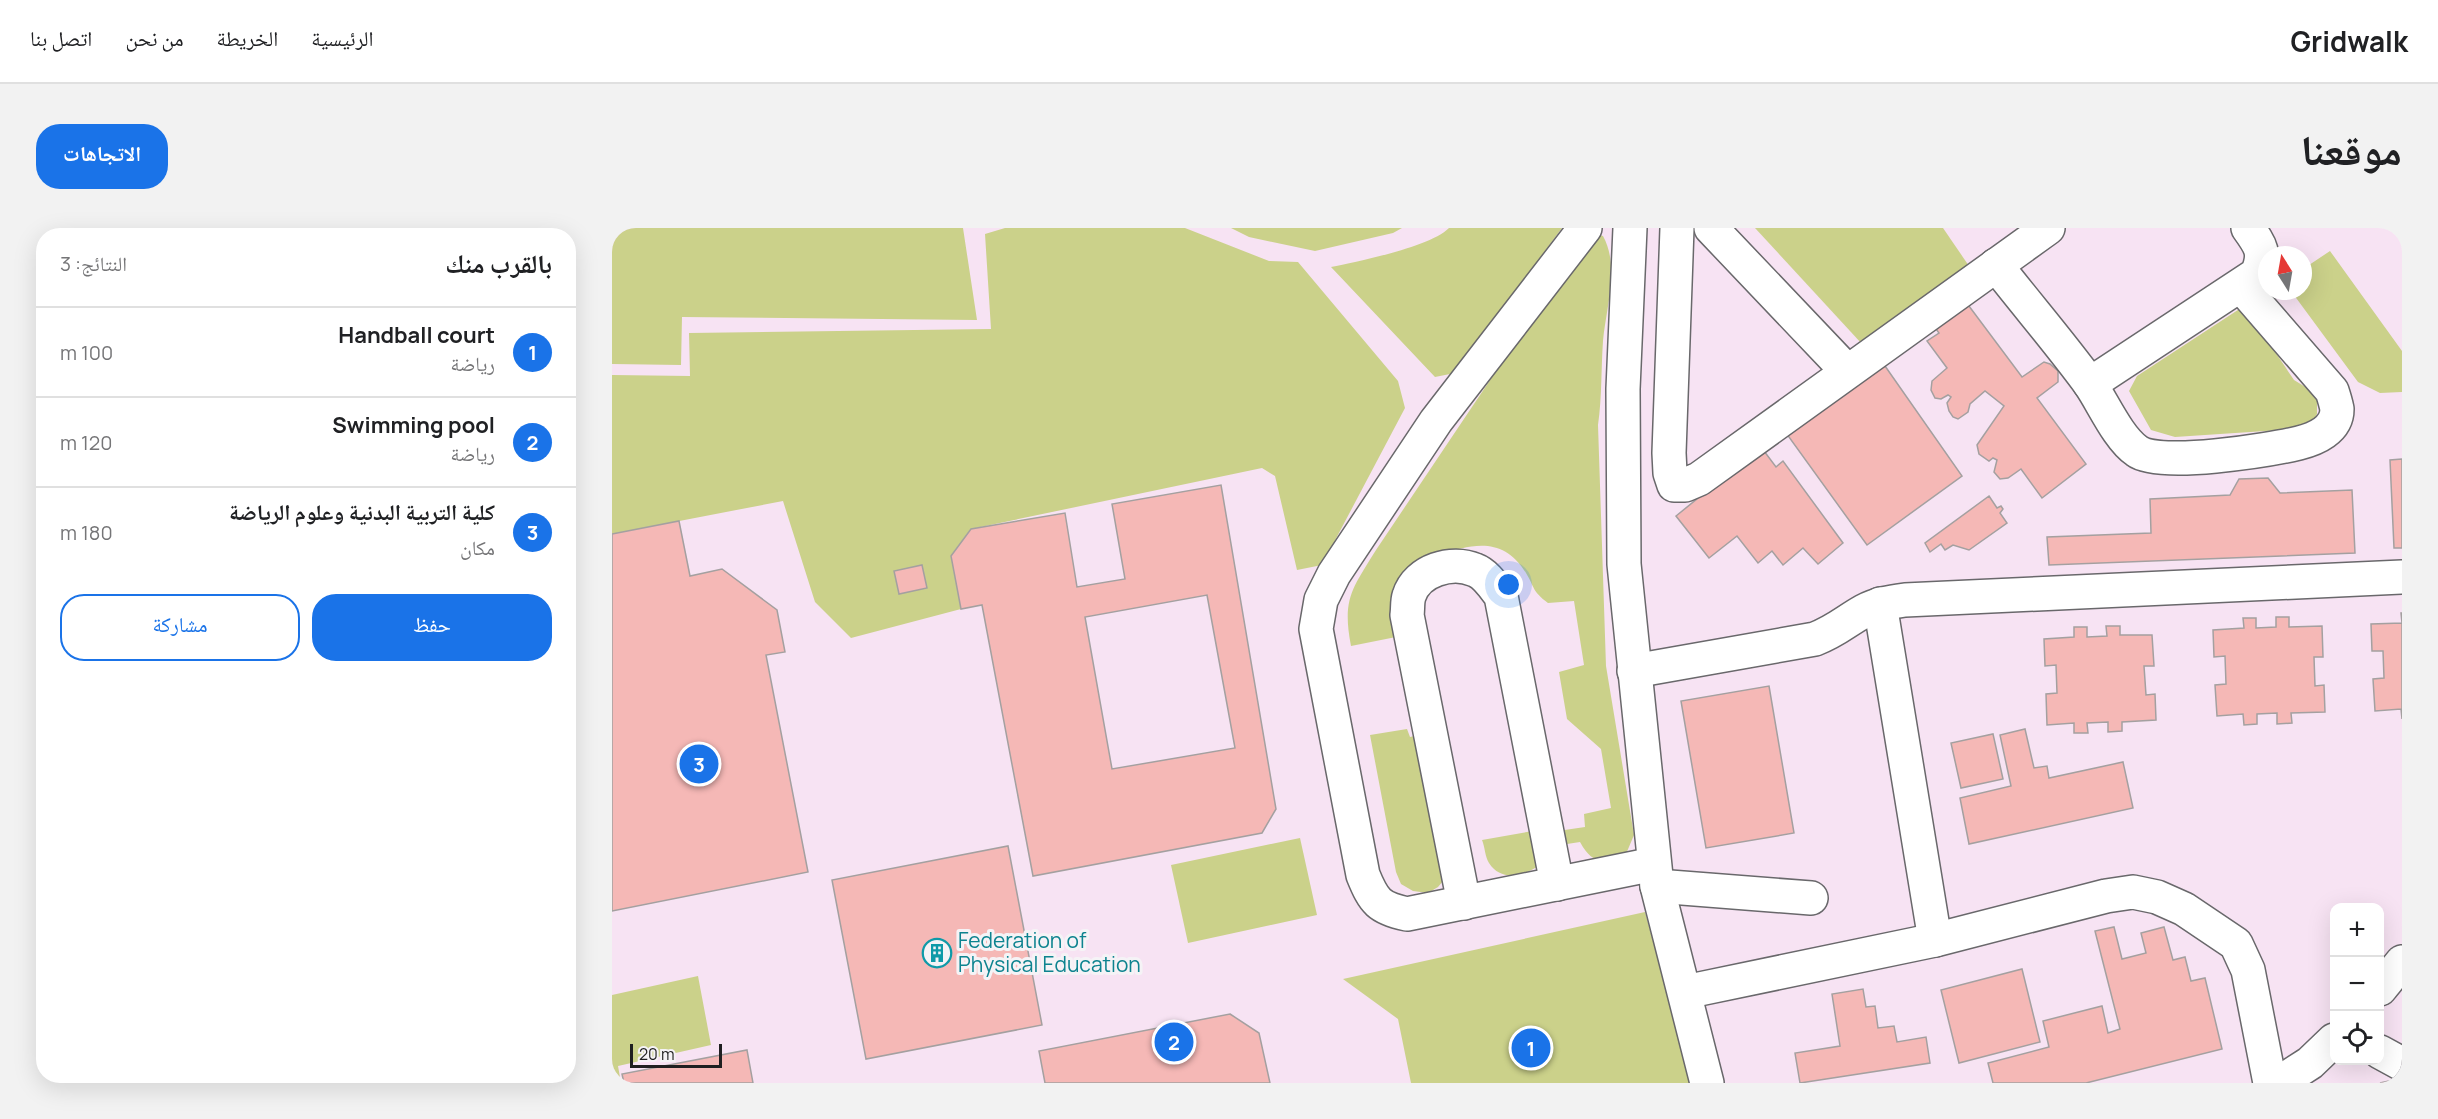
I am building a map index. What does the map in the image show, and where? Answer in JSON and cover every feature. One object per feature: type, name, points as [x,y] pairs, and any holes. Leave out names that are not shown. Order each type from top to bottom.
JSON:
[{"type":"lane","points":[[1585,228],[1436,421],[1334,574],[1321,600],[1316,628],[1363,875],[1371,896],[1385,909],[1407,914],[1557,884],[1656,875],[1811,898]]},
{"type":"lane","points":[[1630,228],[1623,389],[1624,552],[1634,670],[1656,875],[1707,1083]]},
{"type":"lane","points":[[1677,228],[1669,453],[1674,485],[1685,485],[1699,479],[2048,228]]},
{"type":"lane","points":[[1711,228],[1847,372]]},
{"type":"lane","points":[[2090,384],[2257,274],[2263,261],[2260,244],[2248,228]]},
{"type":"lane","points":[[1996,265],[2090,384],[2126,440],[2137,452],[2152,458],[2179,458],[2277,448],[2317,439],[2331,426],[2337,411],[2332,392],[2241,286]]},
{"type":"lane","points":[[1464,903],[1407,615],[1409,596],[1420,580],[1435,570],[1454,565],[1476,570],[1491,582],[1501,596],[1557,884]]},
{"type":"lane","points":[[1634,670],[1815,639],[1834,632],[1864,611],[1881,604],[1905,600],[2402,577]]},
{"type":"lane","points":[[1881,604],[1935,940]]},
{"type":"lane","points":[[1685,992],[1935,940],[2106,896],[2133,892],[2157,897],[2184,909],[2236,944],[2248,970],[2270,1083]]},
{"type":"lane","points":[[2384,983],[2402,962]]},
{"type":"lane","points":[[2279,1083],[2310,1063],[2330,1044]]},
{"type":"lane","points":[[2384,1055],[2402,1064]]},
{"type":"shaded area","points":[[612,228],[2402,228],[2402,1083],[612,1083]]},
{"type":"green space","points":[[612,228],[963,228],[977,320],[682,317],[681,365],[612,364]]},
{"type":"green space","points":[[1005,228],[1185,228],[1269,261],[1298,262],[1398,381],[1405,408],[1322,565],[1297,570],[1275,476],[1262,468],[971,529],[951,556],[961,609],[851,638],[815,602],[783,501],[612,534],[612,375],[690,376],[689,333],[991,329],[985,234]]},
{"type":"green space","points":[[1231,228],[1402,228],[1393,233],[1315,251],[1249,237]]},
{"type":"green space","points":[[1449,228],[1562,228],[1455,373],[1435,377],[1331,267],[1411,247],[1440,235]]},
{"type":"green space","points":[[1755,228],[1943,228],[1969,266],[1862,344]]},
{"type":"green space","points":[[1593,233],[1603,236],[1611,261],[1598,425],[1606,666],[1634,835],[1626,854],[1599,860],[1590,855],[1580,842],[1554,846],[1551,832],[1585,827],[1584,814],[1611,808],[1601,749],[1567,719],[1559,672],[1584,665],[1574,601],[1548,603],[1536,592],[1526,573],[1508,553],[1498,548],[1476,546],[1439,555],[1401,636],[1351,646],[1348,617],[1355,585],[1376,550],[1578,249]]},
{"type":"green space","points":[[2330,251],[2402,351],[2402,392],[2380,393],[2358,382],[2298,300],[2312,300],[2312,263]]},
{"type":"green space","points":[[2244,306],[2294,380],[2312,391],[2317,400],[2317,414],[2309,428],[2175,437],[2151,430],[2129,391],[2137,376]]},
{"type":"green space","points":[[1407,729],[1410,737],[1423,734],[1448,875],[1438,887],[1428,893],[1413,891],[1401,884],[1396,872],[1370,735]]},
{"type":"green space","points":[[1538,830],[1540,865],[1528,872],[1507,875],[1494,869],[1489,863],[1482,840]]},
{"type":"green space","points":[[1300,838],[1317,915],[1188,943],[1171,865]]},
{"type":"green space","points":[[1645,912],[1692,1083],[1411,1083],[1398,1019],[1343,979]]},
{"type":"green space","points":[[698,976],[711,1045],[618,1066],[621,1083],[612,1083],[612,995]]},
{"type":"building","points":[[1960,294],[2022,377],[2044,362],[2058,371],[2058,382],[2037,398],[2086,464],[2042,498],[2021,469],[2008,478],[2000,479],[1994,472],[1997,460],[1993,458],[1989,461],[1979,454],[1977,445],[2004,406],[1985,391],[1970,404],[1968,412],[1958,419],[1953,417],[1949,411],[1947,403],[1951,397],[1948,395],[1941,399],[1935,398],[1931,390],[1932,381],[1947,368],[1927,341],[1939,333],[1928,318]]},
{"type":"building","points":[[1878,356],[1962,476],[1867,545],[1781,426]]},
{"type":"building","points":[[1761,447],[1776,467],[1783,461],[1843,543],[1818,564],[1803,548],[1783,565],[1772,551],[1758,563],[1737,536],[1709,558],[1676,516]]},
{"type":"building","points":[[2402,459],[2402,548],[2394,548],[2390,460]]},
{"type":"building","points":[[2268,478],[2280,493],[2352,490],[2355,553],[2049,565],[2047,537],[2151,533],[2150,499],[2230,495],[2239,479]]},
{"type":"building","points":[[1221,485],[1276,809],[1262,833],[1033,876],[982,605],[961,609],[951,556],[971,529],[1065,513],[1077,587],[1125,579],[1112,504]],"holes":[[[1207,595],[1235,748],[1112,769],[1085,617]]]},
{"type":"building","points":[[1989,496],[1997,508],[2001,506],[2003,509],[2000,513],[2007,523],[1969,550],[1953,545],[1945,550],[1941,544],[1930,552],[1925,543]]},
{"type":"building","points":[[679,521],[690,576],[722,569],[777,610],[785,652],[766,655],[808,872],[612,911],[612,534]]},
{"type":"building","points":[[922,565],[927,588],[899,594],[894,571]]},
{"type":"building","points":[[2276,617],[2289,617],[2289,627],[2322,626],[2323,657],[2314,657],[2315,686],[2324,685],[2325,712],[2291,713],[2292,723],[2277,724],[2277,713],[2257,714],[2257,724],[2244,725],[2243,714],[2217,716],[2215,685],[2226,684],[2225,656],[2214,657],[2213,630],[2244,628],[2243,618],[2256,618],[2256,628],[2276,627]]},
{"type":"building","points":[[2402,623],[2402,719],[2401,709],[2375,711],[2373,679],[2384,678],[2383,651],[2372,651],[2371,624]]},
{"type":"building","points":[[2106,626],[2120,626],[2120,635],[2152,635],[2154,666],[2144,666],[2146,695],[2155,694],[2156,720],[2122,722],[2122,731],[2108,732],[2108,722],[2087,723],[2088,733],[2074,733],[2074,723],[2047,725],[2046,694],[2057,693],[2056,665],[2045,666],[2044,639],[2074,637],[2074,627],[2087,627],[2087,637],[2107,636]]},
{"type":"building","points":[[1769,686],[1794,833],[1706,848],[1681,701]]},
{"type":"building","points":[[2025,729],[2034,768],[2047,766],[2049,778],[2123,762],[2133,808],[1969,844],[1960,798],[2011,786],[2000,735]]},
{"type":"building","points":[[1993,734],[2003,779],[1961,788],[1951,743]]},
{"type":"building","name":"Federation of Physical Education","points":[[1008,846],[1042,1025],[866,1059],[832,880]]},
{"type":"building","points":[[2114,927],[2122,959],[2146,953],[2141,933],[2164,927],[2173,960],[2185,957],[2191,981],[2205,978],[2222,1049],[2086,1083],[1993,1083],[1988,1063],[2049,1047],[2043,1021],[2102,1006],[2108,1033],[2120,1029],[2095,931]]},
{"type":"building","points":[[2022,969],[2040,1042],[1959,1063],[1941,990]]},
{"type":"building","points":[[1863,989],[1866,1007],[1875,1006],[1878,1028],[1894,1026],[1897,1042],[1926,1037],[1930,1063],[1800,1083],[1795,1053],[1840,1046],[1832,994]]},
{"type":"building","points":[[1230,1014],[1259,1033],[1270,1083],[1045,1083],[1039,1051]]},
{"type":"building","points":[[747,1050],[753,1083],[624,1083],[622,1074]]},
{"type":"building","points":[[2402,1078],[2402,1083],[2380,1083]]},
{"type":"place","name":"كلية التربية البدنية وعلوم الرياضة","points":[[699,764]]},
{"type":"place","name":"Federation of Physical Education","points":[[937,953]]},
{"type":"place","name":"Swimming pool","points":[[1174,1042]]},
{"type":"place","name":"Handball court","points":[[1531,1048]]}]
